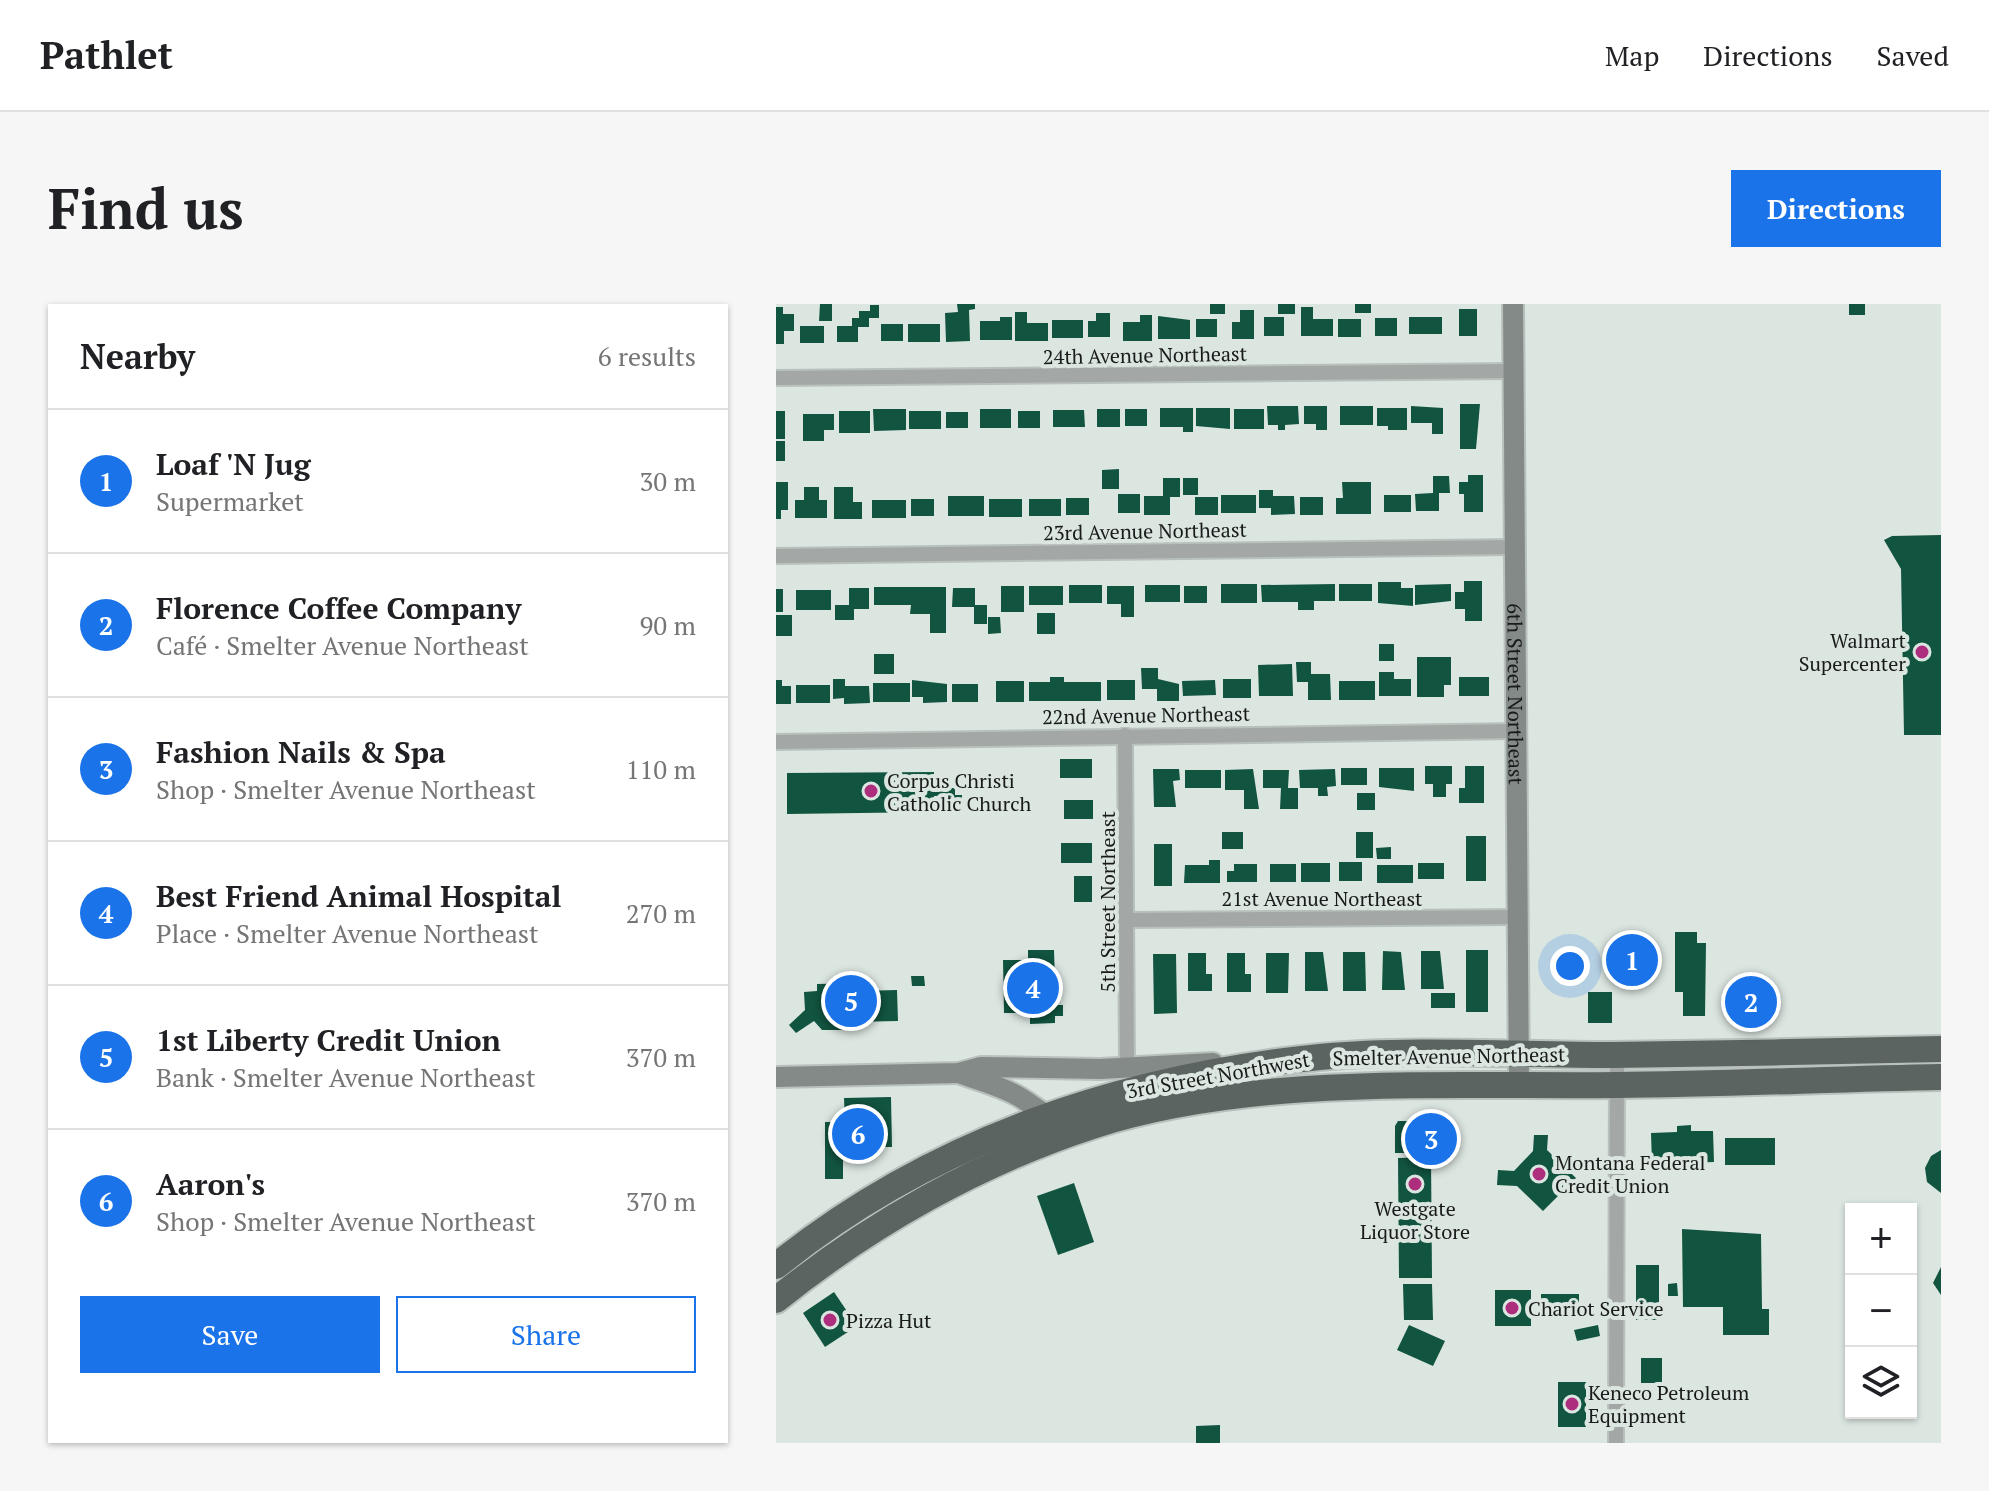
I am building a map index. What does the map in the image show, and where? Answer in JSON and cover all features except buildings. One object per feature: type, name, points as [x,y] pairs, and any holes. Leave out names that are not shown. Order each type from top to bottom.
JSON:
[{"type":"highway","name":"Smelter Avenue Northeast","points":[[1320,1057],[1941,1049]]},
{"type":"highway","name":"3rd Street Northwest","points":[[776,1266],[877,1195],[961,1151],[1044,1116],[1175,1079],[1320,1057]]},
{"type":"highway","name":"Smelter Avenue Northeast","points":[[1300,1092],[1941,1077]]},
{"type":"highway","name":"3rd Street Northwest","points":[[776,1300],[817,1267],[917,1205],[1012,1156],[1097,1124],[1199,1103],[1300,1092]]},
{"type":"street","name":"6th Street Northeast","points":[[1513,304],[1519,1086]]},
{"type":"street","name":"24th Avenue Northeast","points":[[776,378],[1514,371]]},
{"type":"street","name":"23rd Avenue Northeast","points":[[776,556],[1515,547]]},
{"type":"street","name":"22nd Avenue Northeast","points":[[776,742],[1516,731]]},
{"type":"street","name":"5th Street Northeast","points":[[1125,735],[1127,1068]]},
{"type":"street","name":"21st Avenue Northeast","points":[[1127,920],[1518,917]]},
{"type":"street","points":[[1616,1443],[1617,1055]]},
{"type":"street","name":"Smelter Avenue Northeast","points":[[776,1077],[959,1073],[981,1067],[1127,1068],[1320,1057]]},
{"type":"street","name":"Smelter Avenue Northeast","points":[[959,1073],[1013,1093],[1035,1105],[1044,1116],[1097,1124]]},
{"type":"place","name":"Walmart Supercenter","points":[[1922,652]]},
{"type":"place","name":"Corpus Christi Catholic Church","points":[[871,791]]},
{"type":"place","name":"Loaf 'N Jug","points":[[1632,960]]},
{"type":"place","name":"Best Friend Animal Hospital","points":[[1033,988]]},
{"type":"place","name":"1st Liberty Credit Union","points":[[851,1001]]},
{"type":"place","name":"Florence Coffee Company","points":[[1751,1002]]},
{"type":"place","name":"Aaron's","points":[[858,1134]]},
{"type":"place","name":"Fashion Nails & Spa","points":[[1431,1139]]},
{"type":"place","name":"Montana Federal Credit Union","points":[[1539,1174]]},
{"type":"place","name":"Westgate Liquor Store","points":[[1415,1184]]},
{"type":"place","name":"Chariot Service","points":[[1512,1308]]},
{"type":"place","name":"Pizza Hut","points":[[830,1320]]},
{"type":"place","name":"Keneco Petroleum Equipment","points":[[1572,1404]]}]
